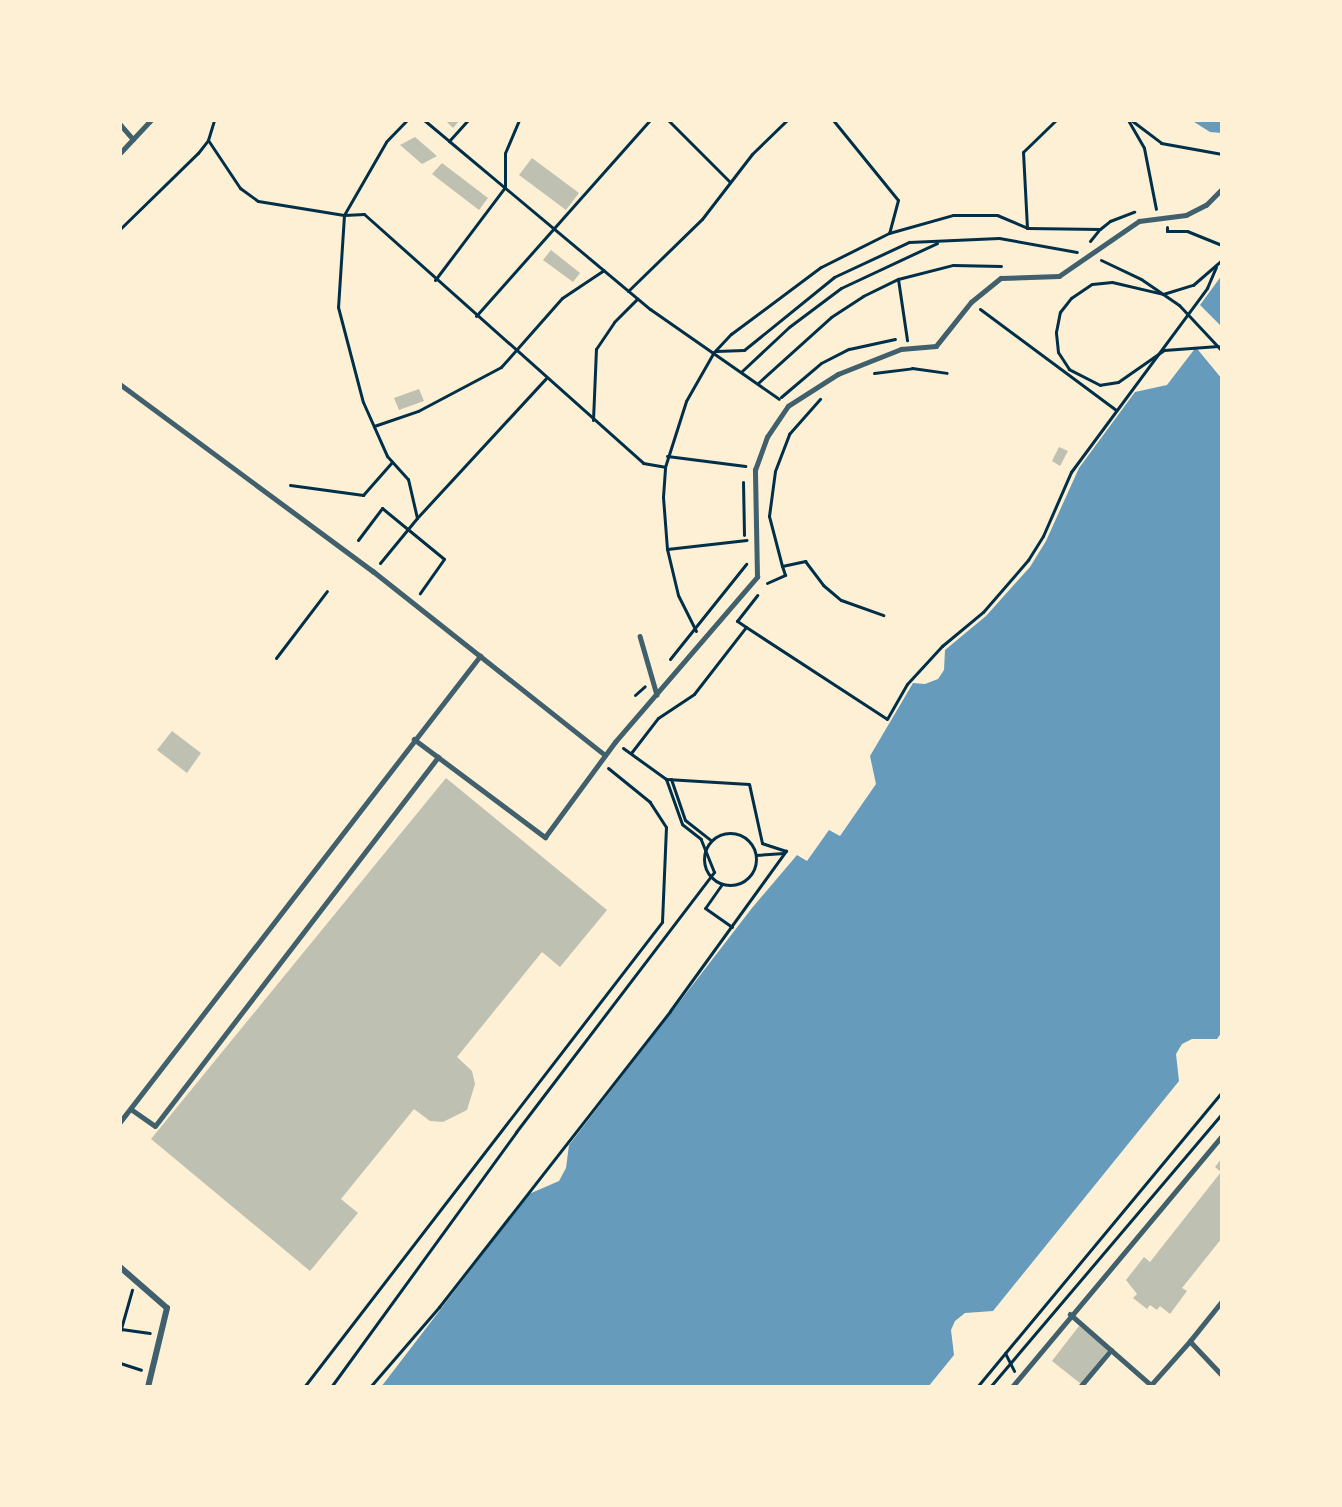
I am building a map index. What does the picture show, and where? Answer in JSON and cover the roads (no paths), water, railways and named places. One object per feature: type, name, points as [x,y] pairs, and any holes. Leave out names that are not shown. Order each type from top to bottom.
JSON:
[{"type":"street","points":[[120,1267],[167,1308],[148,1387]]},
{"type":"lane","points":[[120,153],[151,120]]},
{"type":"lane","points":[[120,124],[133,139]]},
{"type":"lane","points":[[414,739],[545,837],[615,742],[757,577],[755,470],[767,437],[788,406],[838,374],[909,348],[936,346],[971,302],[1001,278],[1059,276],[1138,221],[1186,215],[1206,204],[1222,189]]},
{"type":"lane","points":[[120,384],[374,571],[605,755]]},
{"type":"lane","points":[[640,636],[657,695]]},
{"type":"lane","points":[[120,1122],[480,656]]},
{"type":"lane","points":[[130,1109],[155,1126],[438,757]]},
{"type":"lane","points":[[1012,1387],[1070,1314],[1222,1136]]},
{"type":"lane","points":[[1070,1314],[1150,1385],[1222,1301]]},
{"type":"lane","points":[[1190,1341],[1222,1375]]},
{"type":"lane","points":[[1080,1387],[1111,1350]]},
{"type":"water","points":[[1191,120],[1222,120],[1222,133],[1210,132]]},
{"type":"water","points":[[1222,275],[1222,1032],[1217,1039],[1192,1039],[1182,1044],[1176,1054],[1179,1081],[993,1311],[965,1313],[955,1321],[951,1330],[954,1355],[928,1387],[381,1387],[529,1194],[559,1181],[566,1168],[569,1145],[752,908],[797,855],[807,861],[829,830],[840,836],[876,784],[870,756],[913,683],[925,684],[938,679],[944,670],[945,650],[986,616],[1030,567],[1046,541],[1079,468],[1135,392],[1167,385],[1203,338],[1200,305]]}]
